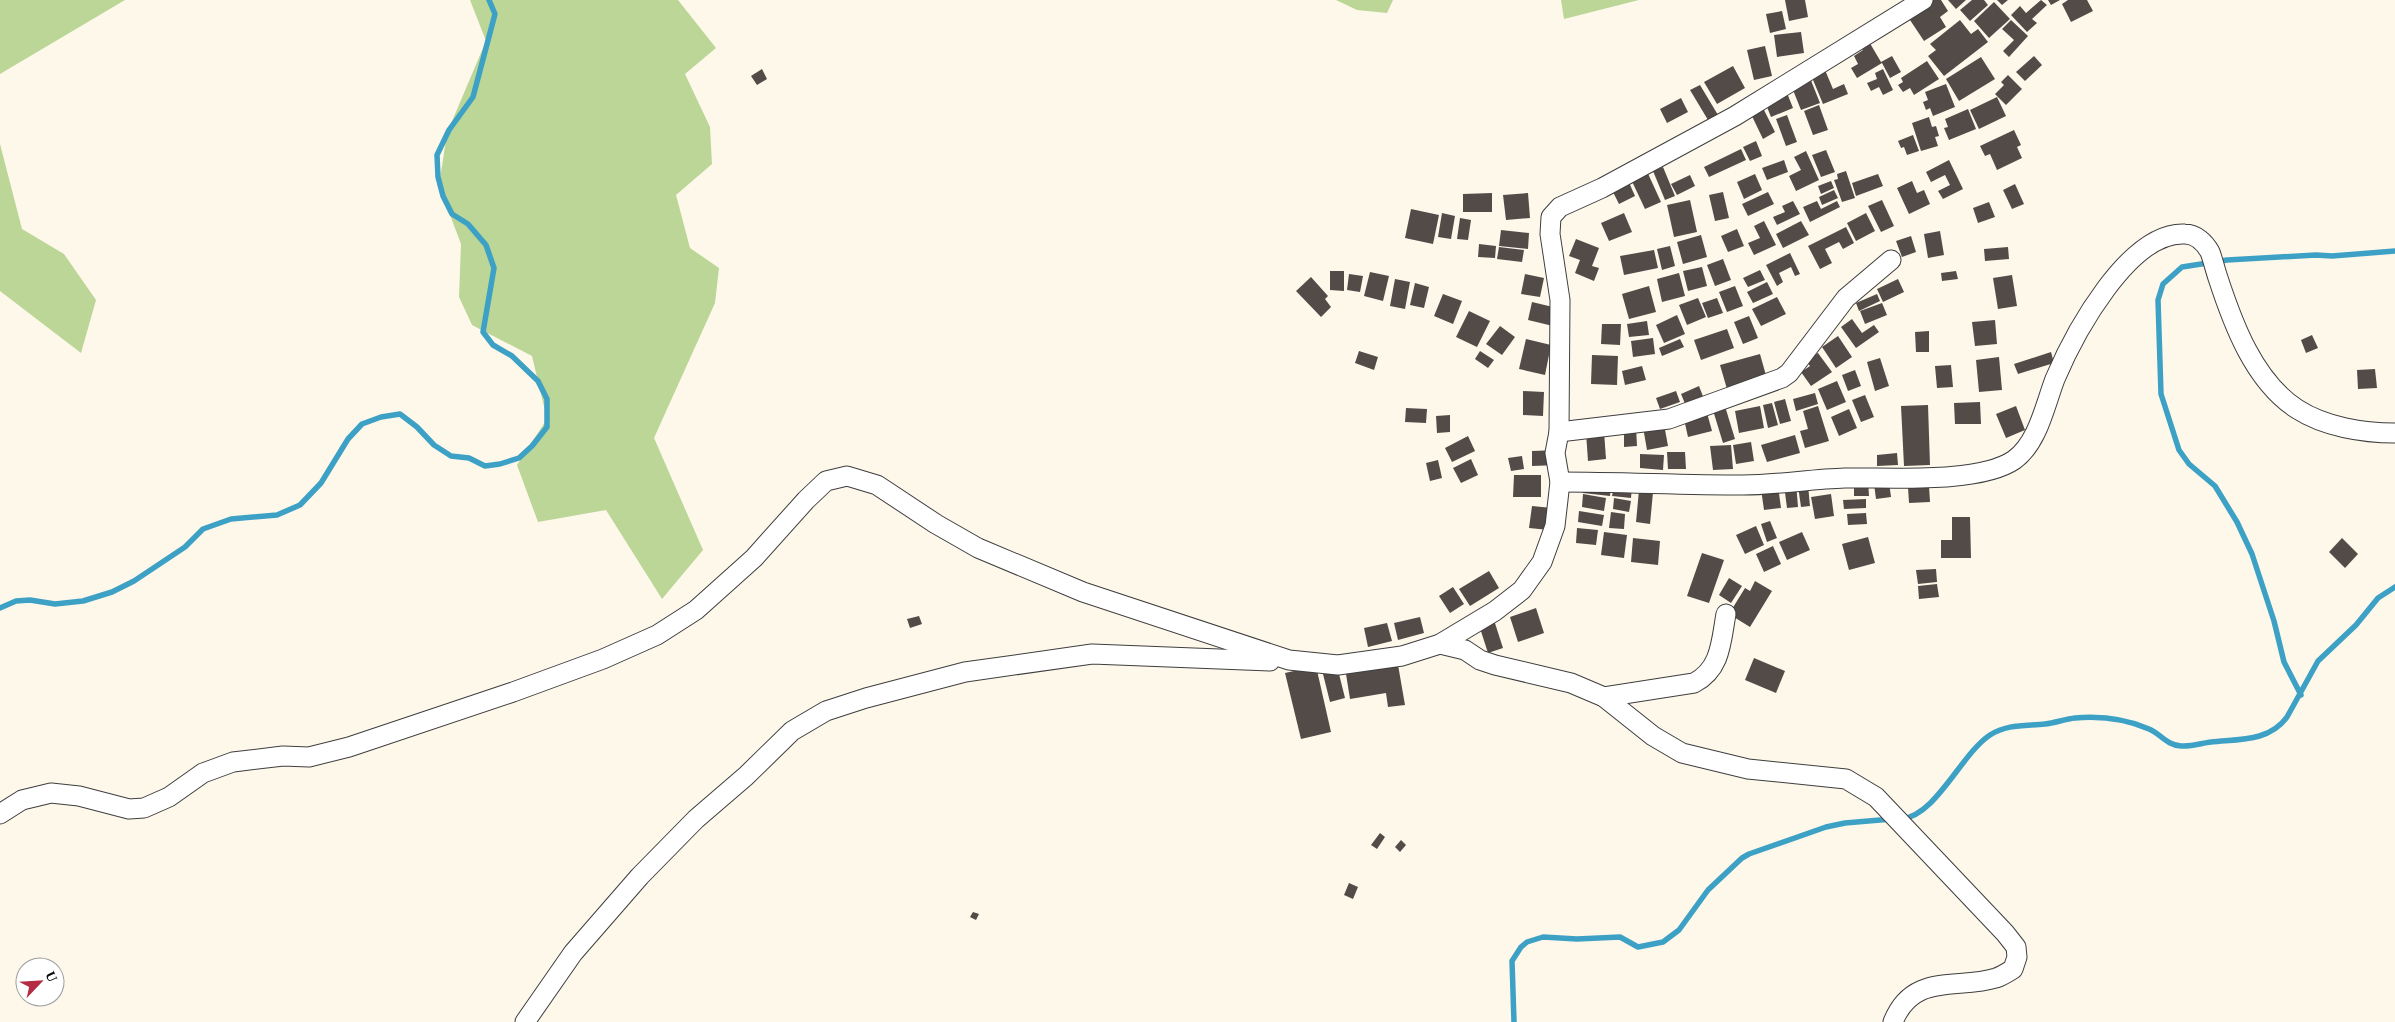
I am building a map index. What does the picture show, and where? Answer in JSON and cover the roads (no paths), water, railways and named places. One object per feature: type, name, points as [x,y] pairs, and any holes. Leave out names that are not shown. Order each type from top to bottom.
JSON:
[{"type":"street","points":[[0,814],[22,800],[50,793],[79,796],[129,809],[144,808],[168,798],[203,774],[233,762],[284,756],[309,756],[349,747],[513,692],[603,659],[657,635],[696,610],[754,558],[806,500],[826,481],[848,476],[876,486],[978,548],[1083,592],[1289,660],[1338,665],[1361,663],[1402,656],[1440,644],[1495,611],[1522,590],[1542,562],[1555,526],[1560,482],[1555,453],[1559,432],[1560,300],[1550,234],[1551,217],[1560,207],[1602,188],[1735,116],[1924,0]]},
{"type":"street","points":[[1560,482],[1745,485],[1835,479],[1965,476],[1993,470],[2015,459],[2031,439],[2071,346],[2103,291],[2144,248],[2166,236],[2188,233],[2202,240],[2210,252],[2236,328],[2254,362],[2274,390],[2298,410],[2334,425],[2369,433],[2395,433]]},
{"type":"street","points":[[1559,432],[1669,419],[1782,378],[1789,373],[1846,298],[1891,260]]},
{"type":"street","points":[[1604,697],[1694,684],[1705,678],[1716,662],[1726,614]]},
{"type":"street","points":[[1440,644],[1465,650],[1480,660],[1495,665],[1571,683],[1604,697],[1652,736],[1682,753],[1748,769],[1846,779],[1876,797],[2005,933],[2016,947],[2017,957],[2013,969],[1996,978],[1929,986],[1898,1010],[1893,1022]]},
{"type":"street","points":[[525,1022],[573,953],[640,876],[696,819],[746,776],[792,731],[826,711],[866,698],[965,672],[1092,654],[1278,662],[1289,660]]},
{"type":"waterway","points":[[0,608],[16,601],[30,600],[55,604],[83,601],[112,592],[134,581],[185,547],[203,529],[231,519],[277,515],[300,505],[321,483],[348,439],[362,424],[381,417],[400,414],[417,427],[434,445],[451,456],[469,458],[485,466],[519,458],[532,446],[547,427],[547,399],[538,381],[512,356],[493,345],[483,332],[494,268],[486,245],[468,224],[452,214],[443,196],[438,177],[437,155],[449,130],[473,97],[495,14],[489,0]]},
{"type":"waterway","points":[[2301,695],[2284,662],[2274,621],[2252,554],[2237,522],[2215,486],[2189,464],[2179,450],[2161,394],[2158,300],[2163,284],[2182,267],[2227,260],[2316,255],[2332,256],[2395,251]]},
{"type":"waterway","points":[[1901,819],[1914,815],[1926,807],[1979,744],[1996,731],[2010,727],[2075,718],[2103,718],[2140,726],[2153,731],[2171,744],[2185,746],[2252,738],[2271,731],[2287,717],[2318,661],[2356,625],[2378,598],[2395,587]]},
{"type":"waterway","points":[[1514,1022],[1512,961],[1521,947],[1527,942],[1543,937],[1577,939],[1620,937],[1638,947],[1663,942],[1679,930],[1708,890],[1742,858],[1749,854],[1826,827],[1845,823],[1892,819]]}]
